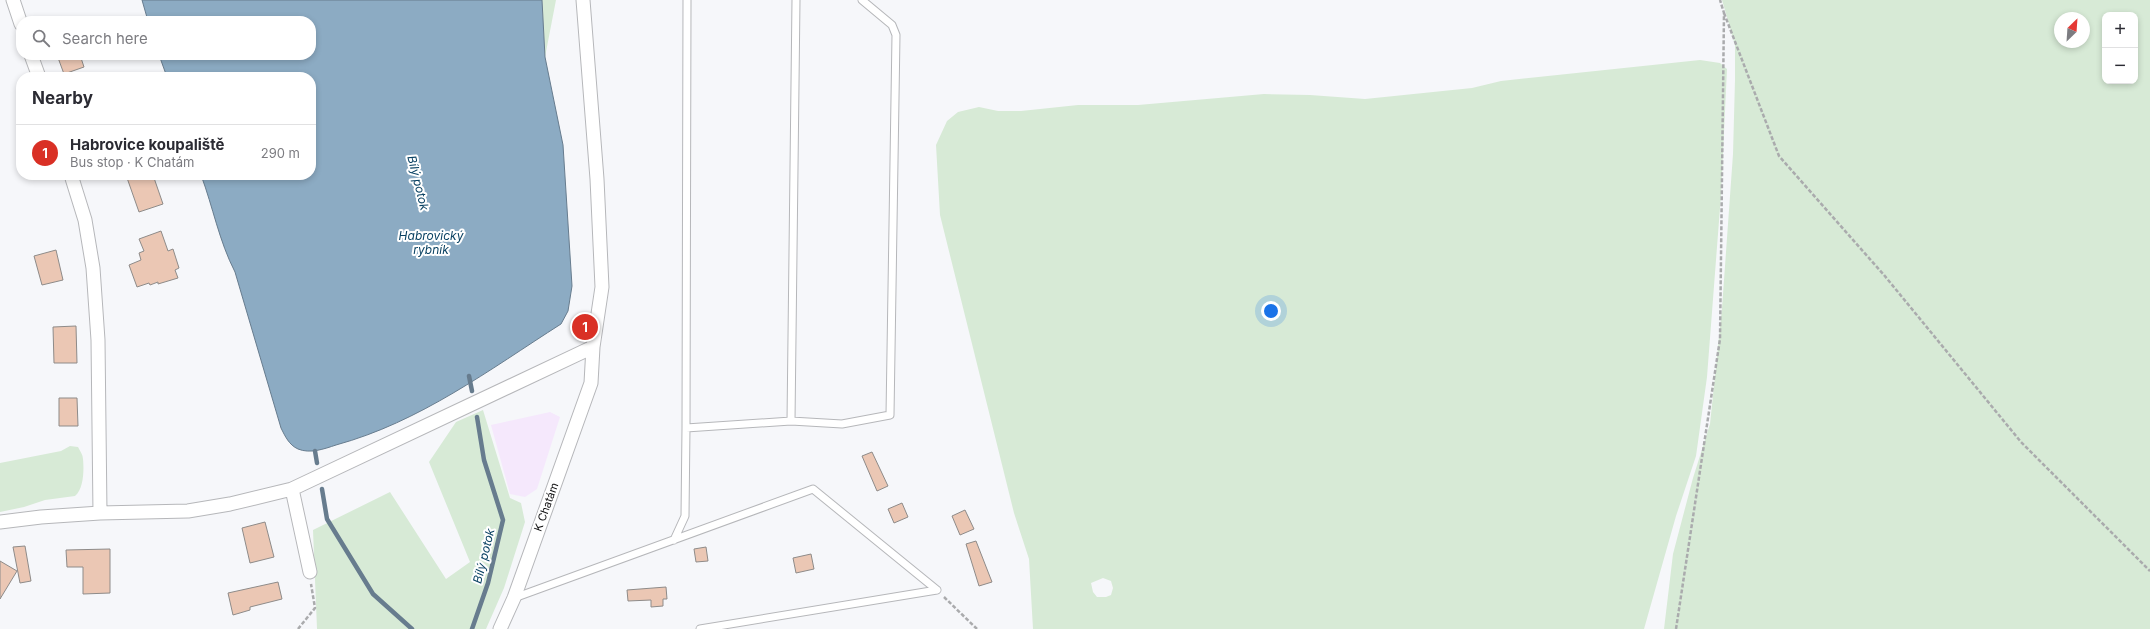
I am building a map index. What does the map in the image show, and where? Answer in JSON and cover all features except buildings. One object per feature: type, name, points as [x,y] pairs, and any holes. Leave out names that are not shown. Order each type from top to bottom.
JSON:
[{"type":"street","points":[[13,0],[18,16]]},
{"type":"street","name":"K Chatám","points":[[500,629],[514,598],[590,383],[593,347],[602,287],[597,179],[583,0]]},
{"type":"street","points":[[33,60],[37,72]]},
{"type":"street","points":[[72,180],[84,220],[93,268],[98,340],[100,513]]},
{"type":"street","points":[[0,522],[41,517],[100,513],[188,511],[230,504],[292,489],[593,347]]},
{"type":"street","points":[[292,489],[310,572]]},
{"type":"lane","points":[[674,540],[686,516],[687,0]]},
{"type":"lane","points":[[792,421],[796,0]]},
{"type":"lane","points":[[686,428],[792,421],[842,424],[890,416],[896,35],[892,25],[862,0]]},
{"type":"lane","points":[[514,598],[813,489],[936,590]]},
{"type":"lane","points":[[700,629],[936,590]]},
{"type":"path","points":[[1720,0],[1779,156],[1884,275],[2021,442],[2150,572]]},
{"type":"path","points":[[1676,629],[1720,339],[1724,13]]},
{"type":"path","points":[[298,629],[315,608],[310,572]]},
{"type":"path","points":[[936,590],[977,629]]},
{"type":"shaded area","points":[[550,412],[560,417],[537,489],[525,497],[510,494],[491,425]]},
{"type":"green space","points":[[542,0],[556,0],[545,57]]},
{"type":"green space","points":[[1722,0],[2150,0],[2150,629],[1664,629],[1673,554],[1693,478],[1710,424],[1722,308],[1733,154],[1735,45]]},
{"type":"green space","points":[[1700,60],[1720,63],[1727,69],[1721,195],[1707,377],[1696,456],[1676,516],[1644,629],[1033,629],[1029,559],[1014,513],[940,215],[936,145],[947,121],[958,112],[979,107],[998,111],[1021,111],[1078,105],[1138,105],[1264,94],[1310,95],[1365,99],[1472,88],[1501,81]],"holes":[[[1103,578],[1111,581],[1113,588],[1111,595],[1106,597],[1097,597],[1093,592],[1091,583]]]},
{"type":"green space","points":[[483,410],[510,498],[521,503],[525,522],[504,588],[486,629],[317,629],[313,530],[390,492],[446,579],[470,562],[429,462],[456,422]]},
{"type":"green space","points":[[70,446],[78,447],[83,458],[82,484],[75,496],[45,500],[24,507],[0,512],[0,463],[61,451]]},
{"type":"water","name":"Habrovický rybník","points":[[142,0],[542,0],[545,57],[563,145],[572,286],[568,311],[561,324],[453,393],[396,423],[367,435],[322,449],[307,451],[298,449],[292,445],[281,428],[235,272],[220,236],[203,180],[316,180],[316,72],[165,72],[161,60],[316,60],[316,16],[147,16]]},
{"type":"waterway","name":"Bílý potok","points":[[469,376],[472,391]]},
{"type":"waterway","name":"Bílý potok","points":[[472,629],[488,583],[503,520],[484,460],[477,417]]},
{"type":"waterway","points":[[315,451],[317,463]]},
{"type":"waterway","points":[[322,489],[327,519],[373,594],[412,629]]},
{"type":"place","name":"Habrovice koupaliště","points":[[585,327]]}]
